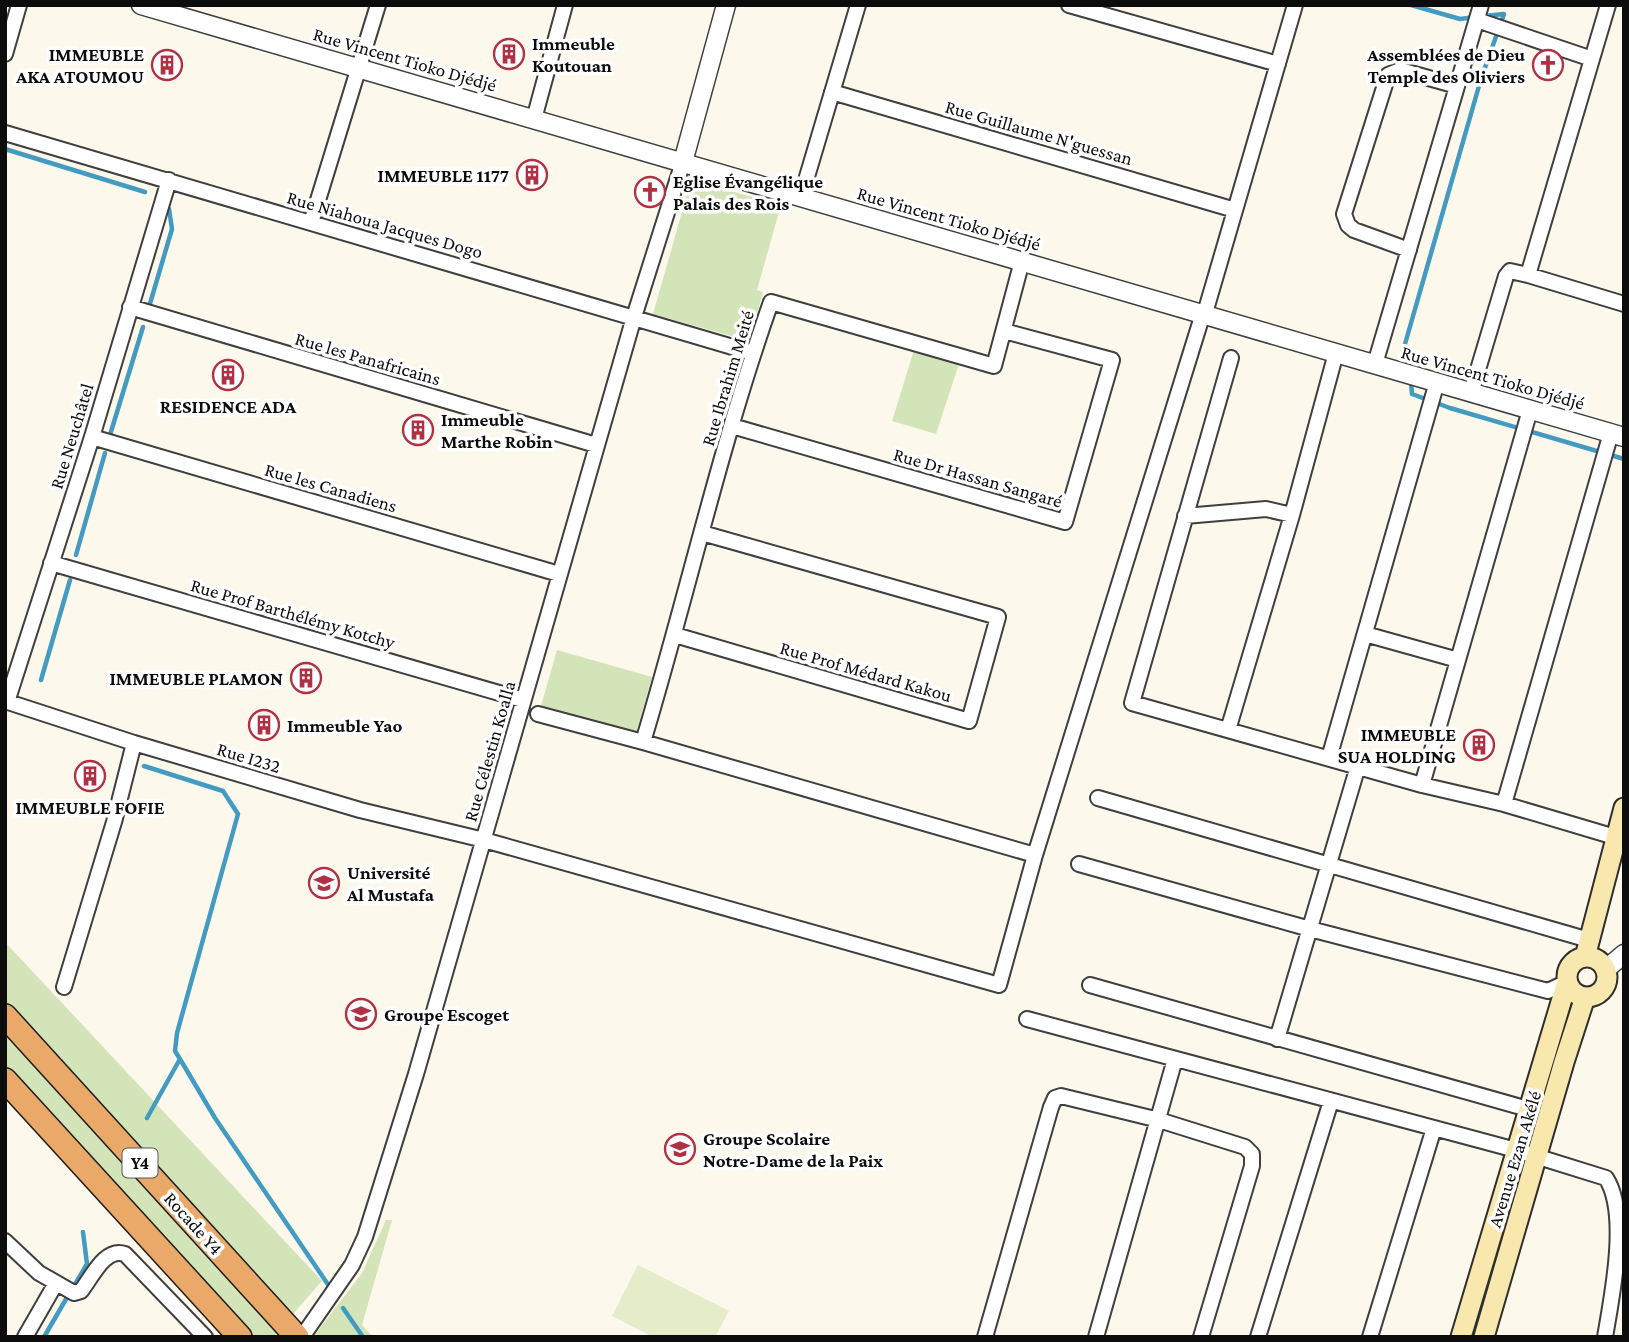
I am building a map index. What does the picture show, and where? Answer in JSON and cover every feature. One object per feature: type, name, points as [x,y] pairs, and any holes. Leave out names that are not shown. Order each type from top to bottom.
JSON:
[{"type":"highway","name":"Rocade Y4","points":[[5,1016],[273,1311],[300,1337]]},
{"type":"highway","name":"Y4","points":[[5,1080],[240,1337]]},
{"type":"main road","points":[[1587,948],[1605,970],[1606,983],[1598,994],[1586,997],[1574,992],[1567,982],[1568,970],[1587,948],[1624,808]]},
{"type":"main road","name":"Avenue Ezan Akélé","points":[[1461,1337],[1567,982]]},
{"type":"main road","name":"Avenue Ezan Akélé","points":[[1484,1337],[1536,1156],[1586,997]]},
{"type":"street","points":[[5,54],[19,5]]},
{"type":"street","name":"Rue Vincent Tioko Djédjé","points":[[141,5],[179,11],[801,197],[1020,266],[1205,313],[1617,435]]},
{"type":"street","points":[[311,223],[379,5]]},
{"type":"street","points":[[534,119],[565,5]]},
{"type":"street","points":[[683,162],[726,5]]},
{"type":"street","points":[[801,197],[858,5]]},
{"type":"street","points":[[1069,5],[1278,64]]},
{"type":"street","points":[[538,714],[1035,855],[1205,313],[1295,5]]},
{"type":"street","points":[[1376,364],[1481,5]]},
{"type":"street","points":[[1528,275],[1608,5]]},
{"type":"street","points":[[1477,20],[1592,60]]},
{"type":"street","points":[[1409,250],[1354,230],[1348,225],[1344,214],[1388,75],[1400,70],[1457,86]]},
{"type":"street","name":"Rue Guillaume N'guessan","points":[[832,92],[1235,209]]},
{"type":"street","name":"Rue Niahoua Jacques Dogo","points":[[5,133],[753,353]]},
{"type":"street","name":"Rue Célestin Koalla","points":[[300,1337],[352,1265],[365,1237],[416,1074],[596,445],[683,162]]},
{"type":"street","name":"Rue Neuchâtel","points":[[6,702],[92,437],[169,180]]},
{"type":"street","name":"Rue Ibrahim Meité","points":[[643,742],[753,353],[771,302],[994,366],[1020,266]]},
{"type":"street","points":[[1471,393],[1506,276],[1513,271],[1624,304]]},
{"type":"street","name":"Rue les Panafricains","points":[[130,307],[596,445]]},
{"type":"street","name":"Rue Dr Hassan Sangaré","points":[[732,426],[1065,522],[1112,360],[1004,331]]},
{"type":"street","points":[[1228,730],[1292,515],[1336,353]]},
{"type":"street","points":[[1231,358],[1132,703],[1422,785],[1504,804],[1615,837]]},
{"type":"street","points":[[1329,758],[1437,382]]},
{"type":"street","points":[[1422,785],[1530,410]]},
{"type":"street","points":[[1504,804],[1617,435]]},
{"type":"street","name":"Rue les Canadiens","points":[[92,437],[559,574]]},
{"type":"street","points":[[1185,516],[1266,509],[1292,515]]},
{"type":"street","name":"Rue Prof Médard Kakou","points":[[675,635],[970,721],[998,617],[702,533]]},
{"type":"street","name":"Rue Prof Barthélémy Kotchy","points":[[51,563],[523,700]]},
{"type":"street","points":[[1365,634],[1458,660]]},
{"type":"street","name":"Rue I232","points":[[6,702],[360,810],[484,840],[999,985],[1035,855]]},
{"type":"street","points":[[64,987],[114,822],[134,743]]},
{"type":"street","points":[[1277,1040],[1357,766]]},
{"type":"street","points":[[1098,798],[1329,863],[1587,948]]},
{"type":"street","points":[[1079,864],[1310,929],[1548,990],[1567,982]]},
{"type":"street","points":[[1605,970],[1624,954]]},
{"type":"street","points":[[1090,985],[1528,1109]]},
{"type":"street","points":[[1027,1019],[1516,1150],[1606,1178],[1613,1189],[1616,1239],[1615,1282],[1605,1337]]},
{"type":"street","points":[[1096,1337],[1175,1059]]},
{"type":"street","points":[[985,1337],[1051,1107],[1055,1098],[1067,1096],[1159,1120],[1245,1147],[1252,1154],[1252,1166],[1201,1337]]},
{"type":"street","points":[[1258,1337],[1331,1101]]},
{"type":"street","points":[[1370,1337],[1434,1128]]},
{"type":"street","points":[[5,1241],[28,1265],[78,1293],[108,1255],[119,1252],[125,1254],[205,1337]]},
{"type":"street","points":[[25,1337],[56,1283]]},
{"type":"green space","points":[[691,180],[781,205],[757,290],[763,292],[749,341],[653,314]]},
{"type":"green space","points":[[914,350],[959,364],[936,434],[892,421]]},
{"type":"green space","points":[[557,650],[652,677],[636,733],[541,706]]},
{"type":"green space","points":[[5,942],[322,1281],[273,1337],[225,1337],[5,1091]]},
{"type":"green space","points":[[386,1220],[392,1220],[362,1325],[373,1337],[313,1337],[362,1273]]},
{"type":"green space","points":[[638,1265],[729,1311],[715,1337],[653,1337],[612,1316]]},
{"type":"waterway","points":[[1411,5],[1460,19],[1475,17]]},
{"type":"waterway","points":[[1409,369],[1405,344],[1481,79],[1504,14],[1484,16]]},
{"type":"waterway","points":[[5,149],[145,192]]},
{"type":"waterway","points":[[149,307],[172,229],[169,209]]},
{"type":"waterway","points":[[110,435],[143,327]]},
{"type":"waterway","points":[[1411,381],[1412,394],[1450,408],[1624,459]]},
{"type":"waterway","points":[[76,555],[105,453]]},
{"type":"waterway","points":[[41,680],[70,580]]},
{"type":"waterway","points":[[144,766],[223,791],[238,814],[177,1033],[175,1051],[215,1118],[329,1286]]},
{"type":"waterway","points":[[147,1118],[180,1059]]},
{"type":"waterway","points":[[74,1286],[87,1264],[83,1232]]},
{"type":"waterway","points":[[44,1337],[69,1294]]},
{"type":"waterway","points":[[343,1308],[363,1337]]},
{"type":"place","name":"Immeuble Koutouan","points":[[509,54]]},
{"type":"place","name":"IMMEUBLE AKA ATOUMOU","points":[[167,65]]},
{"type":"place","name":"Assemblées de Dieu Temple des Oliviers","points":[[1548,65]]},
{"type":"place","name":"IMMEUBLE 1177","points":[[532,175]]},
{"type":"place","name":"Eglise Évangélique Palais des Rois","points":[[650,192]]},
{"type":"place","name":"RESIDENCE ADA","points":[[228,375]]},
{"type":"place","name":"Immeuble Marthe Robin","points":[[418,430]]},
{"type":"place","name":"IMMEUBLE PLAMON","points":[[306,678]]},
{"type":"place","name":"Immeuble Yao","points":[[264,725]]},
{"type":"place","name":"IMMEUBLE SUA HOLDING","points":[[1479,745]]},
{"type":"place","name":"IMMEUBLE FOFIE","points":[[90,776]]},
{"type":"place","name":"Université Al Mustafa","points":[[324,883]]},
{"type":"place","name":"Groupe Escoget","points":[[361,1014]]},
{"type":"place","name":"Groupe Scolaire Notre-Dame de la Paix","points":[[680,1149]]}]
